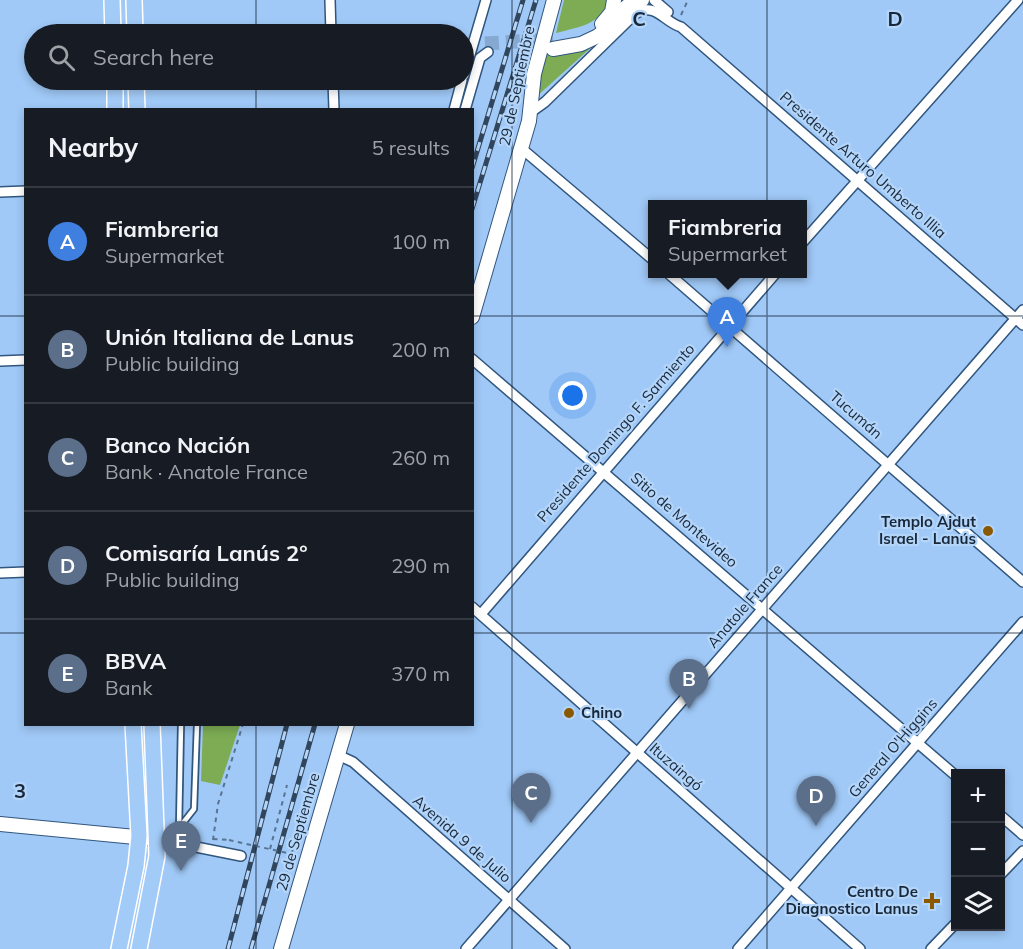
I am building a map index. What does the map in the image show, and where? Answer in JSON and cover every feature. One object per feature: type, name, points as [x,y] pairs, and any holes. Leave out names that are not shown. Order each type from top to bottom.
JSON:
[{"type":"main road","points":[[112,0],[113,24]]},
{"type":"main road","points":[[134,0],[135,24]]},
{"type":"main road","points":[[115,90],[115,108]]},
{"type":"main road","points":[[136,90],[137,108]]},
{"type":"main road","points":[[119,949],[136,866],[139,836],[133,726]]},
{"type":"main road","points":[[139,949],[157,856],[152,726]]},
{"type":"street","points":[[330,0],[331,24]]},
{"type":"street","points":[[475,36],[486,0]]},
{"type":"street","name":"29 de Septiembre","points":[[474,310],[531,112],[534,74],[554,0]]},
{"type":"street","points":[[608,18],[614,0]]},
{"type":"street","points":[[632,0],[601,25],[584,34],[553,44],[580,44],[598,36],[644,4]]},
{"type":"street","name":"Presidente Arturo Umberto Illia","points":[[654,0],[1019,322]]},
{"type":"street","points":[[807,237],[1018,0]]},
{"type":"street","points":[[531,112],[545,102],[644,4]]},
{"type":"street","name":"Presidente Arturo Umberto Illia","points":[[644,4],[679,24]]},
{"type":"street","points":[[474,79],[480,58],[488,52]]},
{"type":"street","points":[[333,90],[334,108]]},
{"type":"street","points":[[454,108],[459,90]]},
{"type":"street","points":[[466,108],[471,90]]},
{"type":"street","points":[[521,148],[648,256]]},
{"type":"street","points":[[0,192],[24,191]]},
{"type":"street","name":"Tucumán","points":[[675,278],[1023,582]]},
{"type":"street","name":"Presidente Domingo F. Sarmiento","points":[[481,614],[771,278]]},
{"type":"street","name":"Anatole France","points":[[466,949],[889,463],[1019,322],[1023,310]]},
{"type":"street","points":[[0,361],[24,360]]},
{"type":"street","name":"Sitio de Montevideo","points":[[474,361],[951,772]]},
{"type":"street","points":[[0,573],[24,572]]},
{"type":"street","name":"Ituzaingó","points":[[474,609],[792,886],[860,949]]},
{"type":"street","name":"General O'Higgins","points":[[738,949],[1023,622]]},
{"type":"street","name":"29 de Septiembre","points":[[281,949],[346,726]]},
{"type":"street","name":"Avenida 9 de Julio","points":[[338,755],[353,762],[565,949]]},
{"type":"street","points":[[1005,819],[1023,835]]},
{"type":"street","points":[[0,824],[139,836],[241,856]]},
{"type":"street","points":[[1005,870],[1023,851]]},
{"type":"street","points":[[931,949],[951,928]]},
{"type":"lane","points":[[178,828],[181,726]]},
{"type":"lane","points":[[156,839],[178,828],[194,809],[197,726]]},
{"type":"path","points":[[679,24],[688,0]]},
{"type":"path","points":[[211,850],[218,804],[242,726]]},
{"type":"path","points":[[270,849],[287,785]]},
{"type":"path","points":[[286,876],[297,832]]},
{"type":"path","points":[[213,839],[229,840],[290,854]]},
{"type":"green space","points":[[564,0],[608,0],[605,8],[595,20],[581,27],[556,33]]},
{"type":"green space","points":[[595,44],[536,97],[545,54],[563,54]]},
{"type":"green space","points":[[203,726],[240,726],[220,785],[201,781]]},
{"type":"tunnel","points":[[474,44],[553,39]]},
{"type":"railway","points":[[474,161],[523,0]]},
{"type":"railway","points":[[474,202],[536,0]]},
{"type":"railway","points":[[228,949],[286,726]]},
{"type":"railway","points":[[251,949],[314,726]]},
{"type":"place","name":"Fiambreria","points":[[727,347]]},
{"type":"place","name":"Templo Ajdut Israel - Lanús","points":[[988,531]]},
{"type":"place","name":"Unión Italiana de Lanus","points":[[689,709]]},
{"type":"place","name":"Chino","points":[[569,713]]},
{"type":"place","name":"Banco Nación","points":[[531,823]]},
{"type":"place","name":"Comisaría Lanús 2°","points":[[816,826]]},
{"type":"place","name":"BBVA","points":[[181,871]]},
{"type":"place","name":"Centro De Diagnostico Lanus","points":[[932,901]]}]
